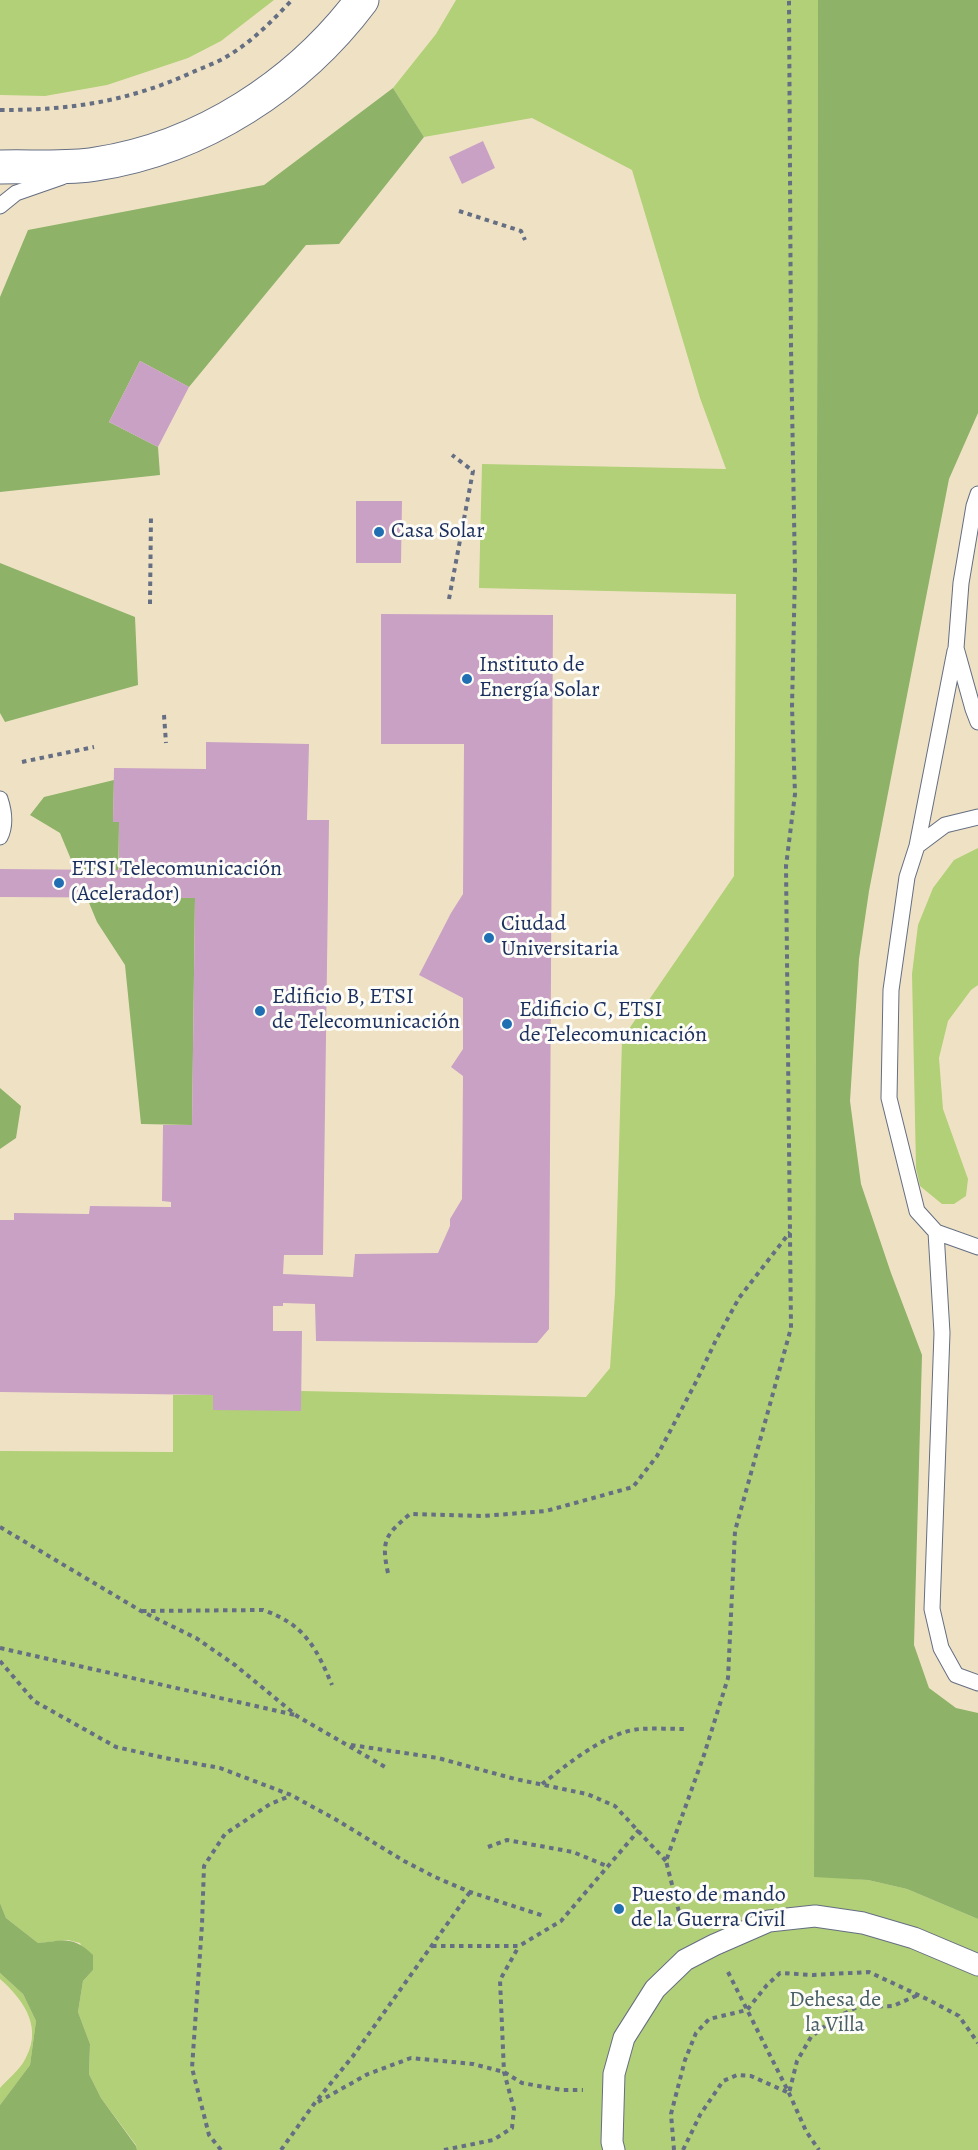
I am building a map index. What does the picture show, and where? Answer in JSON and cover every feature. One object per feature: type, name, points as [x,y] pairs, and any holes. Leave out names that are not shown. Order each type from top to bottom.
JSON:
[{"type":"street","points":[[0,167],[95,165],[177,142],[252,104],[303,64],[355,10],[375,0]]},
{"type":"street","points":[[614,2150],[612,2091],[614,2074],[624,2038],[655,1989],[685,1960],[714,1945],[769,1921],[815,1916],[863,1923],[914,1938],[978,1965]]},
{"type":"lane","points":[[0,206],[16,193],[95,165]]},
{"type":"lane","points":[[978,494],[961,583],[956,648],[917,846],[907,877],[891,990],[889,1098],[917,1211],[936,1232],[978,1246]]},
{"type":"lane","points":[[956,648],[978,722]]},
{"type":"lane","points":[[0,800],[4,820],[0,837]]},
{"type":"lane","points":[[917,846],[945,825],[978,817]]},
{"type":"lane","points":[[936,1232],[942,1333],[932,1609],[941,1648],[956,1675],[978,1683]]},
{"type":"path","points":[[0,110],[68,108],[130,97],[162,86],[226,57],[259,33],[292,0]]},
{"type":"path","points":[[666,1861],[704,1755],[728,1678],[735,1531],[791,1328],[786,866],[795,794],[792,707],[795,572],[789,0]]},
{"type":"path","points":[[459,211],[521,231],[525,240]]},
{"type":"path","points":[[449,599],[473,471],[452,455]]},
{"type":"path","points":[[150,604],[151,515]]},
{"type":"path","points":[[164,715],[166,743]]},
{"type":"path","points":[[22,762],[94,747]]},
{"type":"path","points":[[388,1574],[384,1553],[390,1531],[410,1514],[483,1516],[546,1511],[633,1487],[657,1456],[739,1298],[790,1232]]},
{"type":"path","points":[[0,1527],[141,1611],[196,1638],[236,1665],[297,1716],[385,1767]]},
{"type":"path","points":[[141,1611],[264,1610],[280,1616],[296,1626],[311,1641],[332,1685]]},
{"type":"path","points":[[0,1648],[297,1716]]},
{"type":"path","points":[[0,1661],[34,1701],[116,1747],[220,1767],[291,1795],[335,1818],[404,1861],[470,1892],[544,1916]]},
{"type":"path","points":[[542,1785],[569,1763],[602,1742],[638,1729],[687,1729]]},
{"type":"path","points":[[347,1744],[438,1758],[542,1785],[587,1794],[615,1806],[666,1861],[679,1912],[714,1945],[806,2131],[819,2150]]},
{"type":"path","points":[[221,2150],[209,2135],[192,2068],[204,1866],[225,1834],[270,1804],[291,1795]]},
{"type":"path","points":[[444,2150],[493,2140],[512,2128],[514,2109],[504,2072],[500,1980],[519,1946],[561,1921],[639,1830]]},
{"type":"path","points":[[488,1847],[507,1840],[573,1852],[609,1867]]},
{"type":"path","points":[[281,2150],[353,2056],[470,1892]]},
{"type":"path","points":[[432,1946],[519,1946]]},
{"type":"path","points":[[674,2150],[671,2114],[685,2060],[696,2033],[709,2019],[747,2010],[780,1973],[813,1975],[869,1972],[959,2016],[978,2043]]},
{"type":"path","points":[[789,2093],[796,2061],[811,2037],[834,2019],[857,2007],[893,2006],[918,1995]]},
{"type":"path","points":[[314,2104],[368,2074],[411,2058],[473,2064],[504,2072],[522,2083],[562,2090],[612,2091]]},
{"type":"path","points":[[683,2150],[700,2115],[723,2081],[737,2075],[751,2076],[789,2093]]},
{"type":"green space","points":[[0,0],[274,0],[221,41],[188,58],[107,85],[45,96],[0,95]]},
{"type":"green space","name":"Dehesa de la Villa","points":[[456,0],[818,0],[814,1876],[868,1880],[907,1889],[978,1919],[978,2150],[137,2150],[136,2145],[101,2098],[89,2074],[90,2044],[78,2012],[83,1981],[93,1970],[80,1943],[68,1940],[38,1943],[6,1918],[0,1903],[0,1451],[173,1452],[173,1395],[213,1395],[301,1411],[301,1391],[586,1397],[610,1368],[615,1293],[622,1039],[734,876],[736,594],[479,588],[482,464],[726,469],[700,398],[632,170],[532,118],[424,137],[393,88],[436,34]]},
{"type":"green space","points":[[818,0],[978,0],[978,413],[949,479],[869,891],[859,959],[850,1101],[861,1184],[922,1355],[914,1645],[929,1688],[956,1708],[978,1713],[978,1919],[907,1889],[868,1880],[814,1877]]},
{"type":"green space","points":[[393,88],[424,137],[339,244],[306,245],[189,387],[140,361],[109,422],[158,447],[160,475],[0,492],[0,297],[28,230],[264,185]]},
{"type":"green space","points":[[0,563],[135,617],[138,685],[5,722],[0,713]]},
{"type":"green space","points":[[114,780],[113,822],[119,822],[118,897],[195,898],[192,1125],[141,1124],[125,965],[97,922],[60,833],[30,815],[44,797]]},
{"type":"green space","points":[[978,848],[978,985],[971,990],[948,1021],[939,1058],[943,1109],[968,1179],[966,1196],[954,1204],[942,1204],[920,1186],[916,1168],[912,974],[918,925],[933,888],[954,860]]},
{"type":"green space","points":[[0,1088],[21,1106],[16,1138],[0,1149]]},
{"type":"green space","points":[[0,1903],[6,1918],[38,1943],[73,1942],[93,1955],[93,1970],[83,1981],[78,2012],[90,2044],[89,2074],[101,2098],[137,2150],[0,2150],[0,2105],[30,2065],[36,2021],[23,1994],[0,1973]]},
{"type":"green space","points":[[0,1973],[23,1994],[36,2021],[30,2065],[0,2105],[0,2088],[23,2063],[29,2051],[32,2028],[24,2007],[18,1997],[0,1979]]},
{"type":"building","points":[[483,141],[495,168],[462,184],[449,157]]},
{"type":"building","points":[[140,361],[189,387],[158,447],[109,422]]},
{"type":"building","name":"Casa Solar","points":[[356,501],[402,501],[401,563],[356,563]]},
{"type":"building","points":[[381,614],[553,615],[549,1329],[537,1343],[316,1341],[315,1304],[283,1303],[283,1306],[273,1306],[273,1331],[302,1331],[301,1411],[213,1410],[213,1395],[0,1392],[0,1220],[14,1220],[14,1213],[89,1214],[90,1206],[171,1207],[171,1202],[162,1201],[163,1125],[192,1125],[195,898],[0,897],[0,869],[119,870],[119,822],[113,822],[114,768],[206,769],[206,742],[309,744],[307,820],[329,820],[323,1255],[284,1255],[283,1274],[353,1277],[355,1254],[438,1253],[450,1226],[450,1219],[462,1199],[463,1076],[451,1067],[463,1049],[463,998],[419,975],[463,894],[464,744],[381,744]]},
{"type":"place","name":"Casa Solar","points":[[379,532]]},
{"type":"place","name":"Instituto de Energía Solar","points":[[467,679]]},
{"type":"place","name":"ETSI Telecomunicación (Acelerador)","points":[[59,883]]},
{"type":"place","name":"Ciudad Universitaria","points":[[489,938]]},
{"type":"place","name":"Edificio B, ETSI de Telecomunicación","points":[[260,1011]]},
{"type":"place","name":"Edificio C, ETSI de Telecomunicación","points":[[507,1024]]},
{"type":"place","name":"Puesto de mando de la Guerra Civil","points":[[619,1909]]}]
